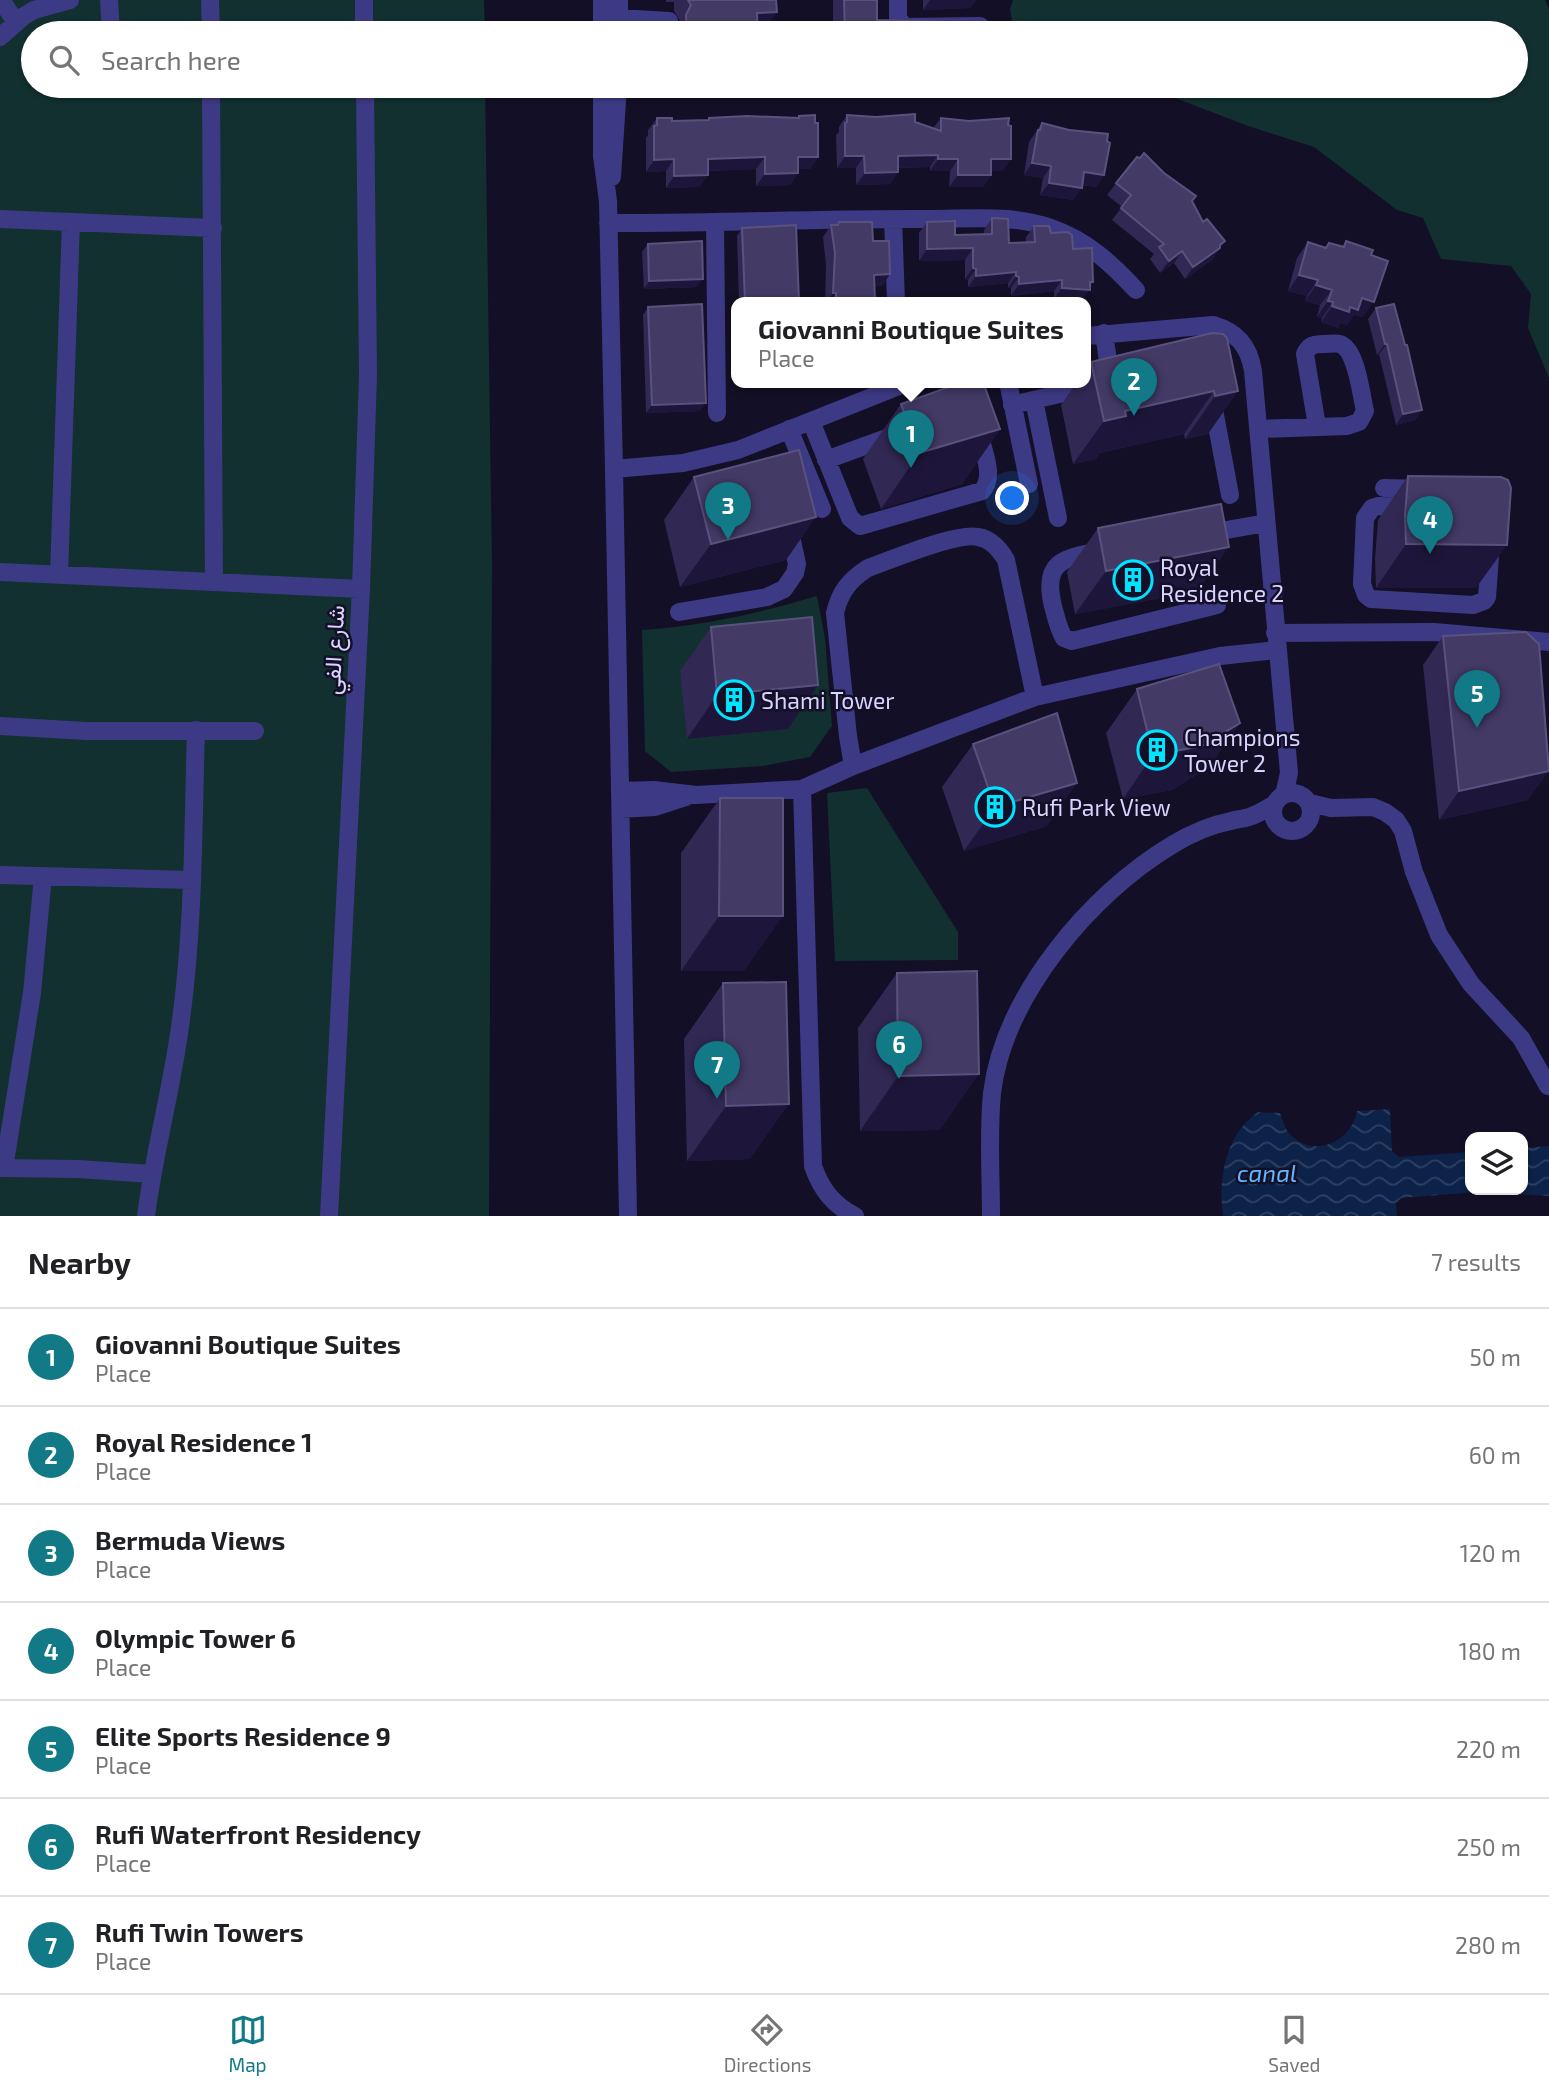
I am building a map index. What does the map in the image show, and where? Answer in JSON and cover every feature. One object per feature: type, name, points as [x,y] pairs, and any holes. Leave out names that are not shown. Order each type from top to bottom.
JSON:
[{"type":"street","points":[[1,0],[16,22]]},
{"type":"street","points":[[0,37],[41,4],[70,0]]},
{"type":"street","points":[[109,0],[110,21]]},
{"type":"street","points":[[211,0],[211,21]]},
{"type":"street","points":[[364,0],[364,21]]},
{"type":"street","points":[[602,0],[602,21]]},
{"type":"street","points":[[898,0],[900,21]]},
{"type":"street","points":[[619,17],[669,21]]},
{"type":"street","points":[[211,98],[214,582]]},
{"type":"street","name":"شارع الفي","points":[[329,1216],[361,589],[368,376],[365,98]]},
{"type":"street","points":[[602,98],[602,156],[608,201]]},
{"type":"street","points":[[617,98],[608,223],[628,1216]]},
{"type":"street","points":[[0,219],[213,228]]},
{"type":"street","points":[[608,223],[893,219],[1025,222],[1072,236],[1093,249],[1136,290]]},
{"type":"street","points":[[893,219],[896,297]]},
{"type":"street","points":[[59,575],[71,222]]},
{"type":"street","points":[[715,222],[717,413]]},
{"type":"street","points":[[1091,386],[1117,380],[1095,335],[1200,324],[1226,329],[1246,345],[1251,358],[1259,429],[1276,641],[1293,806]]},
{"type":"street","points":[[1259,429],[1353,425],[1359,422],[1365,411],[1353,360],[1340,345],[1311,345],[1305,354],[1317,426]]},
{"type":"street","points":[[1209,378],[1230,495]]},
{"type":"street","points":[[614,469],[655,466],[767,445],[789,429],[894,388]]},
{"type":"street","points":[[1012,388],[1023,402],[1033,483]]},
{"type":"street","points":[[1019,388],[1058,518]]},
{"type":"street","points":[[1023,402],[1083,388]]},
{"type":"street","points":[[811,421],[850,518],[860,526],[976,494],[986,487],[989,474],[976,421],[970,413]]},
{"type":"street","points":[[789,429],[822,509]]},
{"type":"street","points":[[826,460],[912,429]]},
{"type":"street","points":[[1384,488],[1446,490],[1468,499],[1474,509]]},
{"type":"street","points":[[1481,635],[1484,601],[1489,592],[1492,530],[1487,516],[1474,509],[1378,506],[1367,512],[1362,584],[1366,595],[1376,601],[1474,605],[1484,601]]},
{"type":"street","points":[[679,612],[767,597],[785,589],[797,564],[786,516]]},
{"type":"street","points":[[1190,536],[1266,523]]},
{"type":"street","points":[[853,766],[835,613],[846,586],[868,568],[965,536],[975,536],[994,544],[1006,560],[1035,698]]},
{"type":"street","points":[[1124,547],[1072,556],[1055,568],[1049,588],[1059,630],[1064,638],[1072,641],[1217,605]]},
{"type":"street","points":[[0,572],[361,589]]},
{"type":"street","points":[[1376,601],[1379,632]]},
{"type":"street","points":[[621,800],[654,790],[696,795],[802,789],[853,766],[1035,698],[1276,641],[1379,632],[1481,635],[1549,642]]},
{"type":"street","points":[[0,726],[86,730],[255,731]]},
{"type":"street","points":[[146,1216],[182,1012],[192,880],[196,730]]},
{"type":"street","points":[[802,789],[812,1158],[818,1181],[827,1195],[838,1206],[855,1216]]},
{"type":"street","points":[[991,1216],[992,1093],[1007,1035],[1039,977],[1083,920],[1135,870],[1190,835],[1230,821],[1293,806],[1373,807],[1385,811],[1396,820],[1403,831],[1414,872],[1439,935],[1471,984],[1521,1038],[1548,1086]]},
{"type":"street","points":[[0,875],[192,880]]},
{"type":"street","points":[[43,876],[32,993],[2,1168],[152,1174]]},
{"type":"green space","points":[[0,0],[484,0],[485,21],[21,21],[21,98],[485,98],[492,566],[489,1216],[0,1216]]},
{"type":"green space","points":[[1013,0],[1545,0],[1549,9],[1549,378],[1528,328],[1531,294],[1511,266],[1441,259],[1423,218],[1397,210],[1314,147],[1248,126],[1175,98],[1528,98],[1528,21],[1012,21],[1010,9]]},
{"type":"green space","points":[[817,596],[825,638],[832,726],[810,757],[763,766],[671,772],[645,751],[642,630],[730,618]]},
{"type":"green space","points":[[867,788],[958,932],[958,960],[835,961],[827,793]]},
{"type":"water","name":"canal","points":[[1390,1109],[1392,1151],[1399,1157],[1465,1152],[1465,1193],[1401,1198],[1396,1203],[1397,1216],[1223,1216],[1222,1187],[1226,1159],[1238,1133],[1258,1112],[1280,1113],[1287,1131],[1298,1141],[1319,1146],[1330,1144],[1348,1131],[1357,1111]]},
{"type":"water","name":"canal","points":[[1549,1146],[1549,1196],[1528,1195],[1528,1148]]},
{"type":"building","points":[[688,0],[776,0],[777,12],[757,13],[757,21],[686,21],[691,5]]},
{"type":"building","points":[[844,0],[877,0],[877,20],[912,21],[845,21]]},
{"type":"building","points":[[915,114],[915,122],[941,131],[941,118],[969,121],[1009,118],[1011,159],[991,159],[991,175],[958,175],[958,159],[938,159],[938,155],[898,156],[898,172],[865,173],[864,156],[845,156],[847,115],[876,117]]},
{"type":"building","points":[[815,115],[815,123],[818,123],[818,157],[798,157],[798,173],[765,174],[765,157],[708,159],[708,175],[674,176],[674,159],[654,160],[654,126],[657,125],[657,118],[672,118],[672,121],[747,116],[799,118]]},
{"type":"building","points":[[1042,123],[1069,130],[1108,134],[1107,141],[1110,143],[1104,175],[1084,172],[1082,188],[1049,183],[1051,166],[1032,163],[1038,130]]},
{"type":"building","points":[[1144,153],[1164,173],[1196,196],[1192,201],[1203,222],[1207,219],[1225,241],[1220,248],[1193,267],[1182,251],[1169,261],[1159,247],[1164,244],[1121,208],[1131,195],[1116,183],[1137,157],[1140,158]]},
{"type":"building","points":[[992,218],[1008,219],[1009,243],[1035,242],[1034,226],[1049,226],[1051,233],[1068,232],[1072,235],[1073,249],[1092,248],[1093,282],[1090,282],[1090,290],[1062,288],[1062,280],[1019,284],[1016,272],[976,276],[976,269],[973,268],[973,248],[927,249],[927,222],[955,221],[955,235],[992,234]]},
{"type":"building","points":[[839,222],[872,222],[873,241],[889,241],[890,274],[874,275],[875,297],[836,297],[836,293],[833,293],[835,253],[831,225],[838,225]]},
{"type":"building","points":[[796,225],[799,297],[745,297],[742,228]]},
{"type":"building","points":[[702,241],[703,279],[649,281],[648,244]]},
{"type":"building","points":[[1346,241],[1373,250],[1371,255],[1388,261],[1374,302],[1362,298],[1358,310],[1350,307],[1349,312],[1332,306],[1333,302],[1328,301],[1332,290],[1316,285],[1318,280],[1299,275],[1308,242],[1326,248],[1329,243],[1344,247]]},
{"type":"building","points":[[702,304],[706,403],[652,405],[648,307]]},
{"type":"building","points":[[1394,304],[1422,410],[1403,414],[1376,308]]},
{"type":"building","points":[[1212,333],[1223,334],[1227,338],[1238,391],[1215,396],[1214,391],[1125,411],[1126,416],[1104,421],[1091,362]]},
{"type":"building","points":[[946,388],[985,388],[1000,429],[919,453],[901,404]]},
{"type":"building","points":[[799,450],[816,517],[711,544],[694,477]]},
{"type":"building","points":[[1408,476],[1501,477],[1508,480],[1511,488],[1507,545],[1406,544]]},
{"type":"building","points":[[1221,504],[1229,547],[1106,571],[1098,528]]},
{"type":"building","points":[[812,617],[818,685],[717,695],[711,627]]},
{"type":"building","points":[[1526,632],[1539,644],[1549,771],[1459,791],[1443,636]]},
{"type":"building","points":[[1219,664],[1240,723],[1202,746],[1153,755],[1137,689]]},
{"type":"building","points":[[1057,713],[1077,783],[995,807],[973,744]]},
{"type":"building","points":[[720,798],[783,798],[783,916],[719,916]]},
{"type":"building","points":[[977,971],[979,1074],[898,1076],[897,973]]},
{"type":"building","points":[[786,982],[789,1104],[726,1106],[723,983]]},
{"type":"place","name":"Royal Residence 1","points":[[1134,416]]},
{"type":"place","name":"Giovanni Boutique Suites","points":[[911,468]]},
{"type":"place","name":"Bermuda Views","points":[[728,540]]},
{"type":"place","name":"Olympic Tower 6","points":[[1430,554]]},
{"type":"place","name":"Royal Residence 2","points":[[1133,580]]},
{"type":"place","name":"Shami Tower","points":[[734,700]]},
{"type":"place","name":"Elite Sports Residence 9","points":[[1477,728]]},
{"type":"place","name":"Champions Tower 2","points":[[1157,750]]},
{"type":"place","name":"Rufi Park View","points":[[995,807]]},
{"type":"place","name":"Rufi Waterfront Residency","points":[[899,1079]]},
{"type":"place","name":"Rufi Twin Towers","points":[[717,1099]]}]
